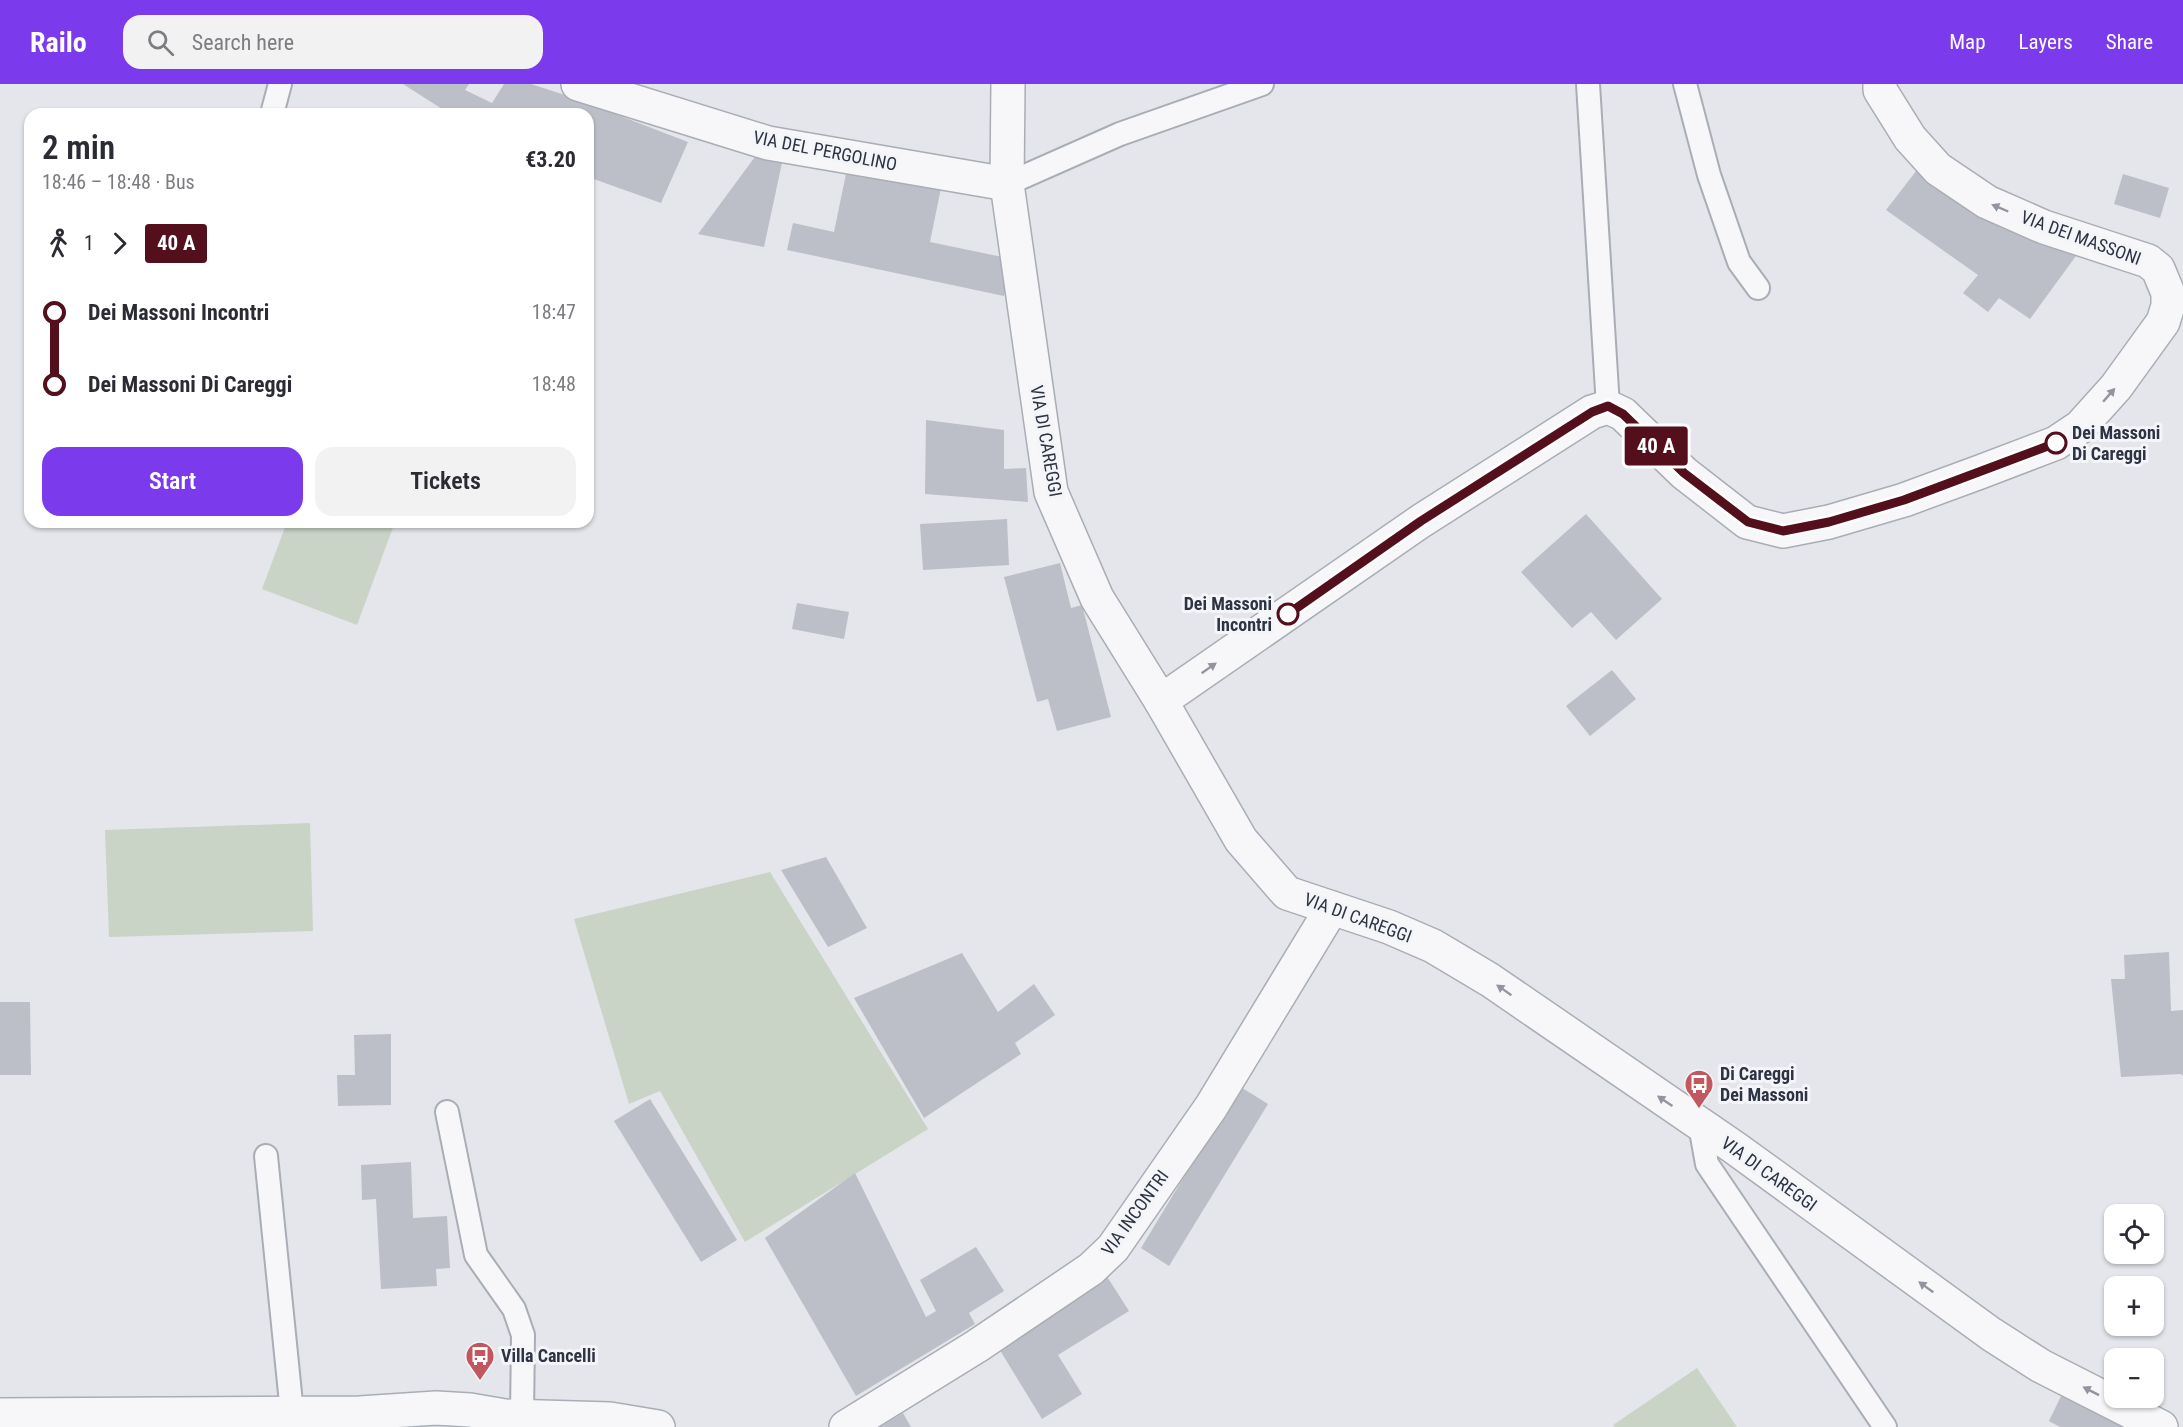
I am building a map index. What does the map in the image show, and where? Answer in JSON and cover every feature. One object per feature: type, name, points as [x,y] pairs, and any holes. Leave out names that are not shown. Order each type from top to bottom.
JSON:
[{"type":"street","name":"VIA DEL PERGOLINO","points":[[578,84],[768,143],[1007,184]]},
{"type":"street","name":"VIA DI CAREGGI","points":[[1008,84],[1007,184],[1051,492],[1097,598],[1161,701],[1241,840],[1287,893],[1389,927],[1432,946],[1490,980],[1736,1148],[1991,1334],[2041,1366],[2162,1427]]},
{"type":"street","name":"VIA DEI MASSONI","points":[[1608,406],[1623,414],[1684,473],[1748,522],[1783,531],[1829,522],[1904,500],[2056,443],[2080,428],[2116,387],[2163,322],[2168,306],[2168,293],[2158,269],[2148,261],[2044,226],[1987,202],[1967,189],[1938,169],[1910,138],[1880,90],[1880,84]]},
{"type":"street","points":[[1161,701],[1421,521],[1592,412],[1608,406]]},
{"type":"street","name":"VIA INCONTRI","points":[[846,1427],[977,1346],[1082,1276],[1113,1248],[1211,1107],[1332,908]]},
{"type":"street","points":[[0,1415],[360,1413],[436,1408],[470,1410],[510,1420],[610,1419],[658,1427]]},
{"type":"lane","points":[[274,108],[280,84]]},
{"type":"lane","points":[[1007,184],[1120,134],[1262,84]]},
{"type":"lane","points":[[1588,84],[1608,406]]},
{"type":"lane","points":[[1685,84],[1709,175],[1739,262],[1758,288]]},
{"type":"lane","points":[[447,1112],[476,1255],[514,1309],[523,1335],[510,1420]]},
{"type":"lane","points":[[1700,1125],[1707,1164],[1885,1427]]},
{"type":"lane","points":[[266,1156],[292,1413]]},
{"type":"green space","points":[[285,528],[393,528],[357,625],[262,589]]},
{"type":"green space","points":[[310,823],[313,931],[109,937],[105,830]]},
{"type":"green space","points":[[770,872],[928,1129],[745,1242],[660,1091],[629,1104],[574,919]]},
{"type":"green space","points":[[1697,1368],[1737,1427],[1615,1427],[1613,1425]]},
{"type":"building","points":[[403,84],[469,84],[465,90],[492,103],[504,84],[531,84],[688,142],[661,203],[594,179],[594,108],[441,108]]},
{"type":"building","points":[[760,150],[783,158],[764,247],[698,234]]},
{"type":"building","points":[[1920,166],[2081,249],[2030,319],[1999,298],[1988,312],[1963,293],[1978,275],[1886,210]]},
{"type":"building","points":[[847,169],[941,188],[930,242],[1012,259],[1004,296],[787,250],[793,223],[834,232]]},
{"type":"building","points":[[2123,174],[2169,188],[2160,218],[2114,204]]},
{"type":"building","points":[[926,420],[1004,430],[1004,469],[1026,468],[1028,502],[925,494]]},
{"type":"building","points":[[1586,514],[1662,599],[1616,640],[1591,612],[1572,628],[1521,572]]},
{"type":"building","points":[[1007,519],[1009,565],[923,570],[920,524]]},
{"type":"building","points":[[1060,563],[1071,608],[1082,605],[1111,717],[1057,731],[1048,699],[1037,702],[1004,577]]},
{"type":"building","points":[[797,603],[849,612],[844,639],[792,629]]},
{"type":"building","points":[[1612,670],[1636,699],[1590,736],[1566,706]]},
{"type":"building","points":[[826,857],[867,928],[828,947],[781,870]]},
{"type":"building","points":[[2169,952],[2171,1011],[2183,1010],[2183,1076],[2181,1074],[2121,1077],[2111,979],[2125,979],[2124,955]]},
{"type":"building","points":[[962,953],[998,1012],[1034,984],[1055,1015],[1015,1043],[1021,1054],[924,1118],[854,998]]},
{"type":"building","points":[[0,1002],[30,1002],[31,1075],[0,1075]]},
{"type":"building","points":[[391,1034],[391,1105],[338,1106],[337,1075],[355,1075],[354,1035]]},
{"type":"building","points":[[1239,1086],[1268,1104],[1169,1266],[1141,1248]]},
{"type":"building","points":[[650,1099],[737,1240],[701,1262],[614,1121]]},
{"type":"building","points":[[411,1162],[413,1218],[447,1216],[450,1268],[436,1269],[437,1286],[381,1289],[376,1199],[362,1200],[361,1165]]},
{"type":"building","points":[[855,1173],[926,1317],[936,1311],[920,1280],[976,1247],[1004,1291],[969,1313],[975,1324],[856,1396],[765,1238]]},
{"type":"building","points":[[1106,1275],[1129,1311],[1058,1355],[1082,1394],[1042,1419],[995,1342]]},
{"type":"building","points":[[2062,1394],[2129,1427],[2060,1427],[2049,1421]]},
{"type":"building","points":[[903,1413],[911,1427],[880,1427]]},
{"type":"bus line","points":[[1288,614],[1421,521],[1592,412],[1608,406],[1623,414],[1684,473],[1748,522],[1783,531],[1829,522],[1904,500],[2056,443]]},
{"type":"place","name":"Dei Massoni Di Careggi","points":[[2056,443]]},
{"type":"place","name":"Dei Massoni Incontri","points":[[1288,614]]},
{"type":"place","name":"Di Careggi Dei Massoni","points":[[1699,1110]]},
{"type":"place","name":"Villa Cancelli","points":[[480,1382]]}]
